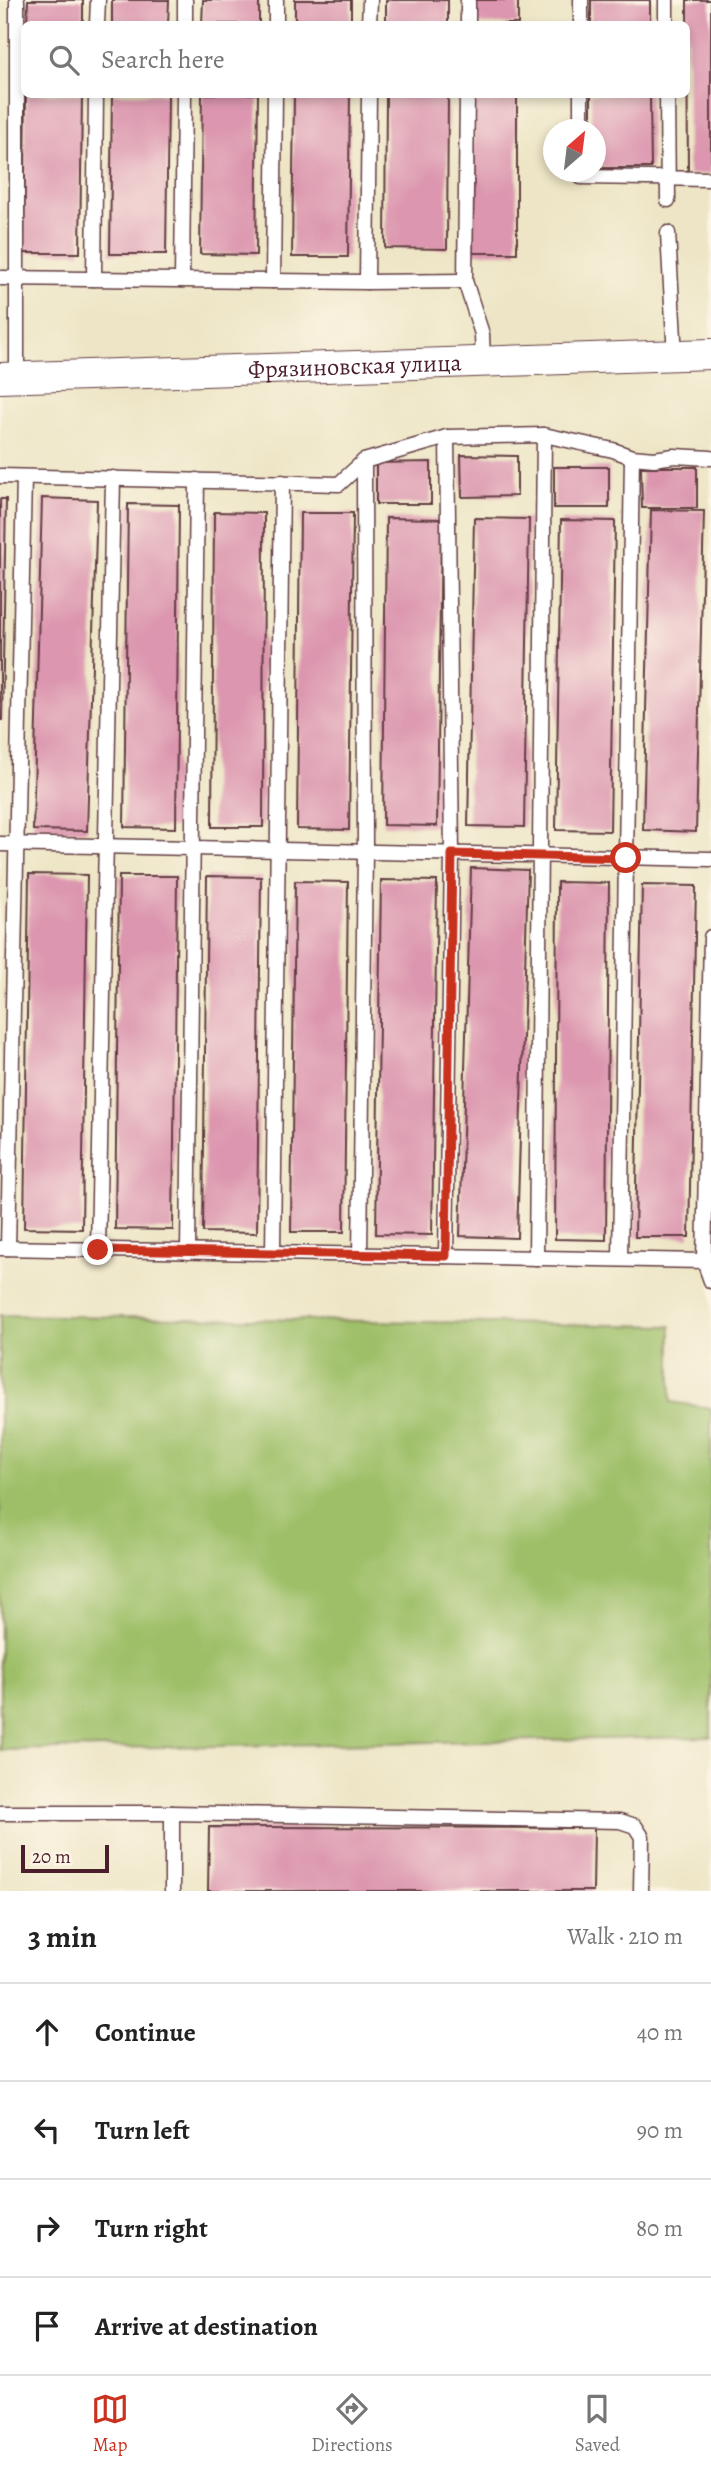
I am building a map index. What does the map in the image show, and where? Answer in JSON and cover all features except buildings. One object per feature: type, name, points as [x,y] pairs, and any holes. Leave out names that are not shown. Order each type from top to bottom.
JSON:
[{"type":"street","name":"Фрязиновская улица","points":[[9,378],[711,354]]},
{"type":"lane","points":[[9,378],[18,278],[16,0]]},
{"type":"lane","points":[[97,0],[97,21]]},
{"type":"lane","points":[[185,0],[185,21]]},
{"type":"lane","points":[[276,0],[276,21]]},
{"type":"lane","points":[[369,21],[370,0]]},
{"type":"lane","points":[[468,0],[468,21]]},
{"type":"lane","points":[[581,0],[581,21]]},
{"type":"lane","points":[[666,0],[667,21]]},
{"type":"lane","points":[[94,279],[96,98]]},
{"type":"lane","points":[[182,280],[184,98]]},
{"type":"lane","points":[[273,281],[275,98]]},
{"type":"lane","points":[[367,282],[369,98]]},
{"type":"lane","points":[[467,98],[465,281],[482,334],[483,363]]},
{"type":"lane","points":[[581,98],[581,119]]},
{"type":"lane","points":[[667,98],[668,200]]},
{"type":"lane","points":[[606,178],[711,180]]},
{"type":"lane","points":[[668,233],[675,356]]},
{"type":"lane","points":[[0,278],[465,281]]},
{"type":"lane","points":[[536,1258],[544,435]]},
{"type":"lane","points":[[0,476],[339,484],[364,461],[447,437],[544,435],[613,450],[632,457],[711,457]]},
{"type":"lane","points":[[446,1256],[452,854],[447,437]]},
{"type":"lane","points":[[620,1259],[632,457]]},
{"type":"lane","points":[[360,1255],[365,852],[364,461]]},
{"type":"lane","points":[[24,477],[17,844],[4,1248],[704,1261]]},
{"type":"lane","points":[[98,1250],[113,478]]},
{"type":"lane","points":[[188,1252],[197,480]]},
{"type":"lane","points":[[273,1253],[282,482]]},
{"type":"lane","points":[[0,844],[711,859]]},
{"type":"lane","points":[[711,937],[704,1261],[711,1281]]},
{"type":"lane","points":[[0,1813],[172,1813],[620,1821],[635,1826],[642,1837],[641,1891]]},
{"type":"lane","points":[[172,1813],[172,1891]]},
{"type":"green space","points":[[0,1315],[671,1326],[671,1402],[711,1408],[711,1737],[0,1750]]},
{"type":"route","points":[[98,1250],[446,1256],[452,854],[626,858]]}]
